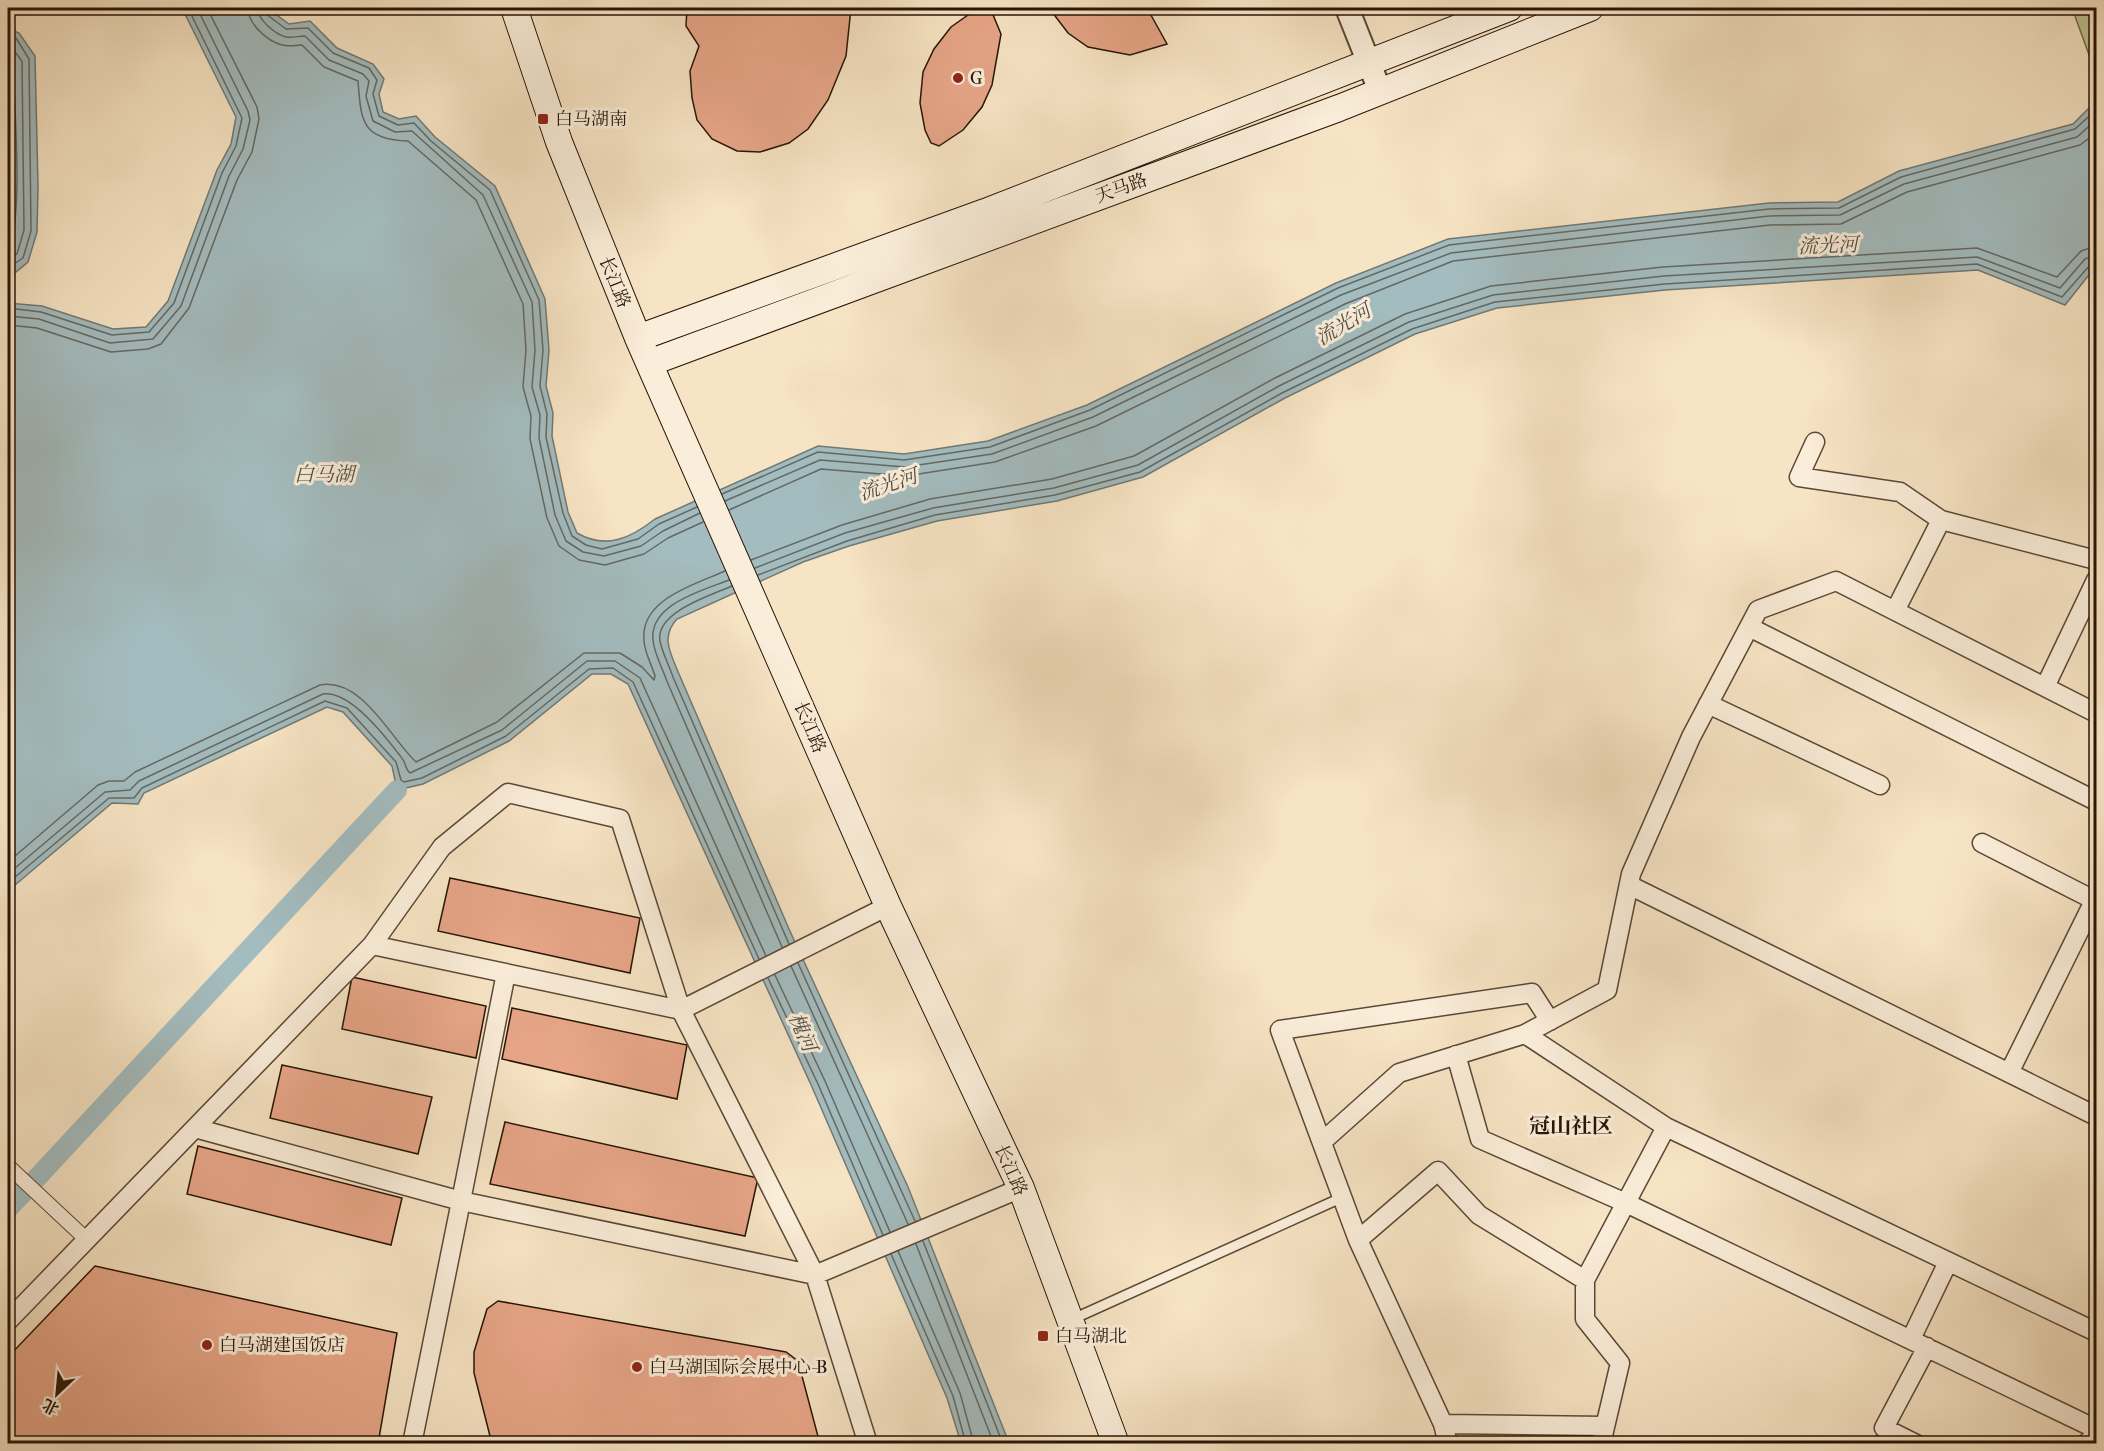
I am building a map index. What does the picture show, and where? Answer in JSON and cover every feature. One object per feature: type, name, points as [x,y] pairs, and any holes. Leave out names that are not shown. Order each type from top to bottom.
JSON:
[{"type":"main road","name":"长江路","points":[[514,8],[559,142],[638,338],[759,608],[888,906],[1021,1188],[1116,1443]]},
{"type":"main road","name":"天马路","points":[[638,338],[985,212],[1368,60],[1509,8]]},
{"type":"main road","name":"天马路","points":[[649,363],[1380,91],[1590,8]]},
{"type":"street","points":[[1347,8],[1380,91]]},
{"type":"street","points":[[1815,442],[1799,477],[1900,492],[1941,520],[2097,560]]},
{"type":"street","points":[[1895,611],[1941,520]]},
{"type":"street","points":[[2045,687],[2097,580]]},
{"type":"street","points":[[1323,1141],[1399,1073],[1524,1034],[1607,990],[1631,874],[1677,768],[1758,610],[1836,581],[2097,713]]},
{"type":"street","points":[[1749,627],[2097,801]]},
{"type":"street","points":[[1708,704],[1880,785]]},
{"type":"street","points":[[8,1321],[372,945],[442,847],[508,793],[620,819],[681,1010],[815,1275],[868,1443]]},
{"type":"street","points":[[1982,843],[2096,899],[2009,1073]]},
{"type":"street","points":[[1629,885],[2097,1116]]},
{"type":"street","points":[[372,945],[681,1010],[732,982],[841,931],[888,906]]},
{"type":"street","points":[[412,1443],[506,973]]},
{"type":"street","points":[[1448,1443],[1443,1424],[1359,1240],[1280,1030],[1532,993],[1550,1021]]},
{"type":"street","points":[[1524,1034],[1666,1127],[2097,1332]]},
{"type":"street","points":[[1456,1055],[1480,1139],[1626,1203],[2097,1429]]},
{"type":"street","points":[[1443,1424],[1603,1435],[1620,1363],[1585,1319],[1584,1280],[1666,1127]]},
{"type":"street","points":[[195,1128],[461,1201],[815,1275],[1021,1188]]},
{"type":"street","points":[[8,1166],[86,1239]]},
{"type":"street","points":[[1359,1240],[1438,1171],[1479,1215],[1584,1280]]},
{"type":"street","points":[[1916,1443],[1884,1428],[1919,1343],[1948,1262]]},
{"type":"street","points":[[2086,1443],[2097,1434]]},
{"type":"lane","points":[[1071,1320],[1343,1197]]},
{"type":"green space","points":[[2072,8],[2096,8],[2096,59],[2092,63]]},
{"type":"water","name":"白马湖","points":[[182,8],[267,8],[289,24],[310,21],[337,48],[373,64],[384,79],[379,94],[383,112],[399,119],[416,116],[435,137],[495,186],[545,299],[549,350],[546,386],[553,413],[552,436],[568,512],[577,533],[598,541],[618,540],[637,532],[655,519],[818,446],[904,454],[988,441],[1087,405],[1336,283],[1448,239],[1769,203],[1838,202],[1899,171],[2073,124],[2096,101],[2096,266],[2065,305],[1978,270],[1665,290],[1497,308],[1415,334],[1285,398],[1143,477],[1057,501],[937,521],[849,546],[803,562],[677,619],[669,632],[668,639],[673,660],[789,929],[908,1187],[1009,1443],[961,1443],[947,1398],[812,1087],[628,684],[611,674],[592,674],[509,741],[423,784],[397,790],[392,766],[343,712],[327,707],[144,793],[138,804],[112,803],[8,891],[8,303],[42,306],[113,329],[146,327],[168,301],[217,170],[231,144],[236,117]]},
{"type":"water","points":[[8,28],[19,33],[35,56],[38,186],[37,232],[28,262],[16,272],[8,274]]},
{"type":"building","points":[[687,8],[851,8],[846,56],[828,100],[808,129],[789,143],[760,152],[737,151],[712,139],[697,120],[692,98],[690,71],[699,46],[686,26]]},
{"type":"building","name":"G","points":[[978,8],[991,10],[1001,34],[992,85],[982,107],[963,130],[939,146],[931,143],[925,130],[920,103],[923,72],[934,49],[951,27]]},
{"type":"building","points":[[1049,8],[1147,8],[1167,44],[1130,55],[1088,47],[1068,33]]},
{"type":"building","points":[[450,878],[640,918],[630,973],[438,931]]},
{"type":"building","points":[[352,977],[486,1006],[476,1058],[342,1029]]},
{"type":"building","points":[[512,1008],[687,1045],[677,1099],[502,1059]]},
{"type":"building","points":[[282,1065],[432,1097],[418,1154],[270,1118]]},
{"type":"building","points":[[505,1122],[758,1178],[745,1236],[490,1184]]},
{"type":"building","points":[[198,1146],[402,1198],[391,1245],[187,1194]]},
{"type":"building","name":"白马湖建国饭店","points":[[95,1266],[397,1333],[378,1444],[40,1444],[8,1436],[8,1357]]},
{"type":"building","name":"白马湖国际会展中心-B","points":[[498,1301],[786,1352],[798,1361],[820,1444],[492,1444],[474,1373],[474,1352],[487,1309]]},
{"type":"waterway","points":[[8,1209],[397,790]]},
{"type":"place","name":"G","points":[[958,78]]},
{"type":"place","name":"白马湖南","points":[[543,119]]},
{"type":"place","name":"白马湖北","points":[[1043,1336]]},
{"type":"place","name":"白马湖建国饭店","points":[[207,1345]]},
{"type":"place","name":"白马湖国际会展中心-B","points":[[637,1367]]},
{"type":"district","name":"冠山社区","points":[[1571,1126]]},
{"type":"water label","name":"流光河","points":[[1828,245]]},
{"type":"water label","name":"流光河","points":[[1343,324]]},
{"type":"water label","name":"流光河","points":[[888,484]]},
{"type":"water label","name":"槐河","points":[[803,1032]]}]
